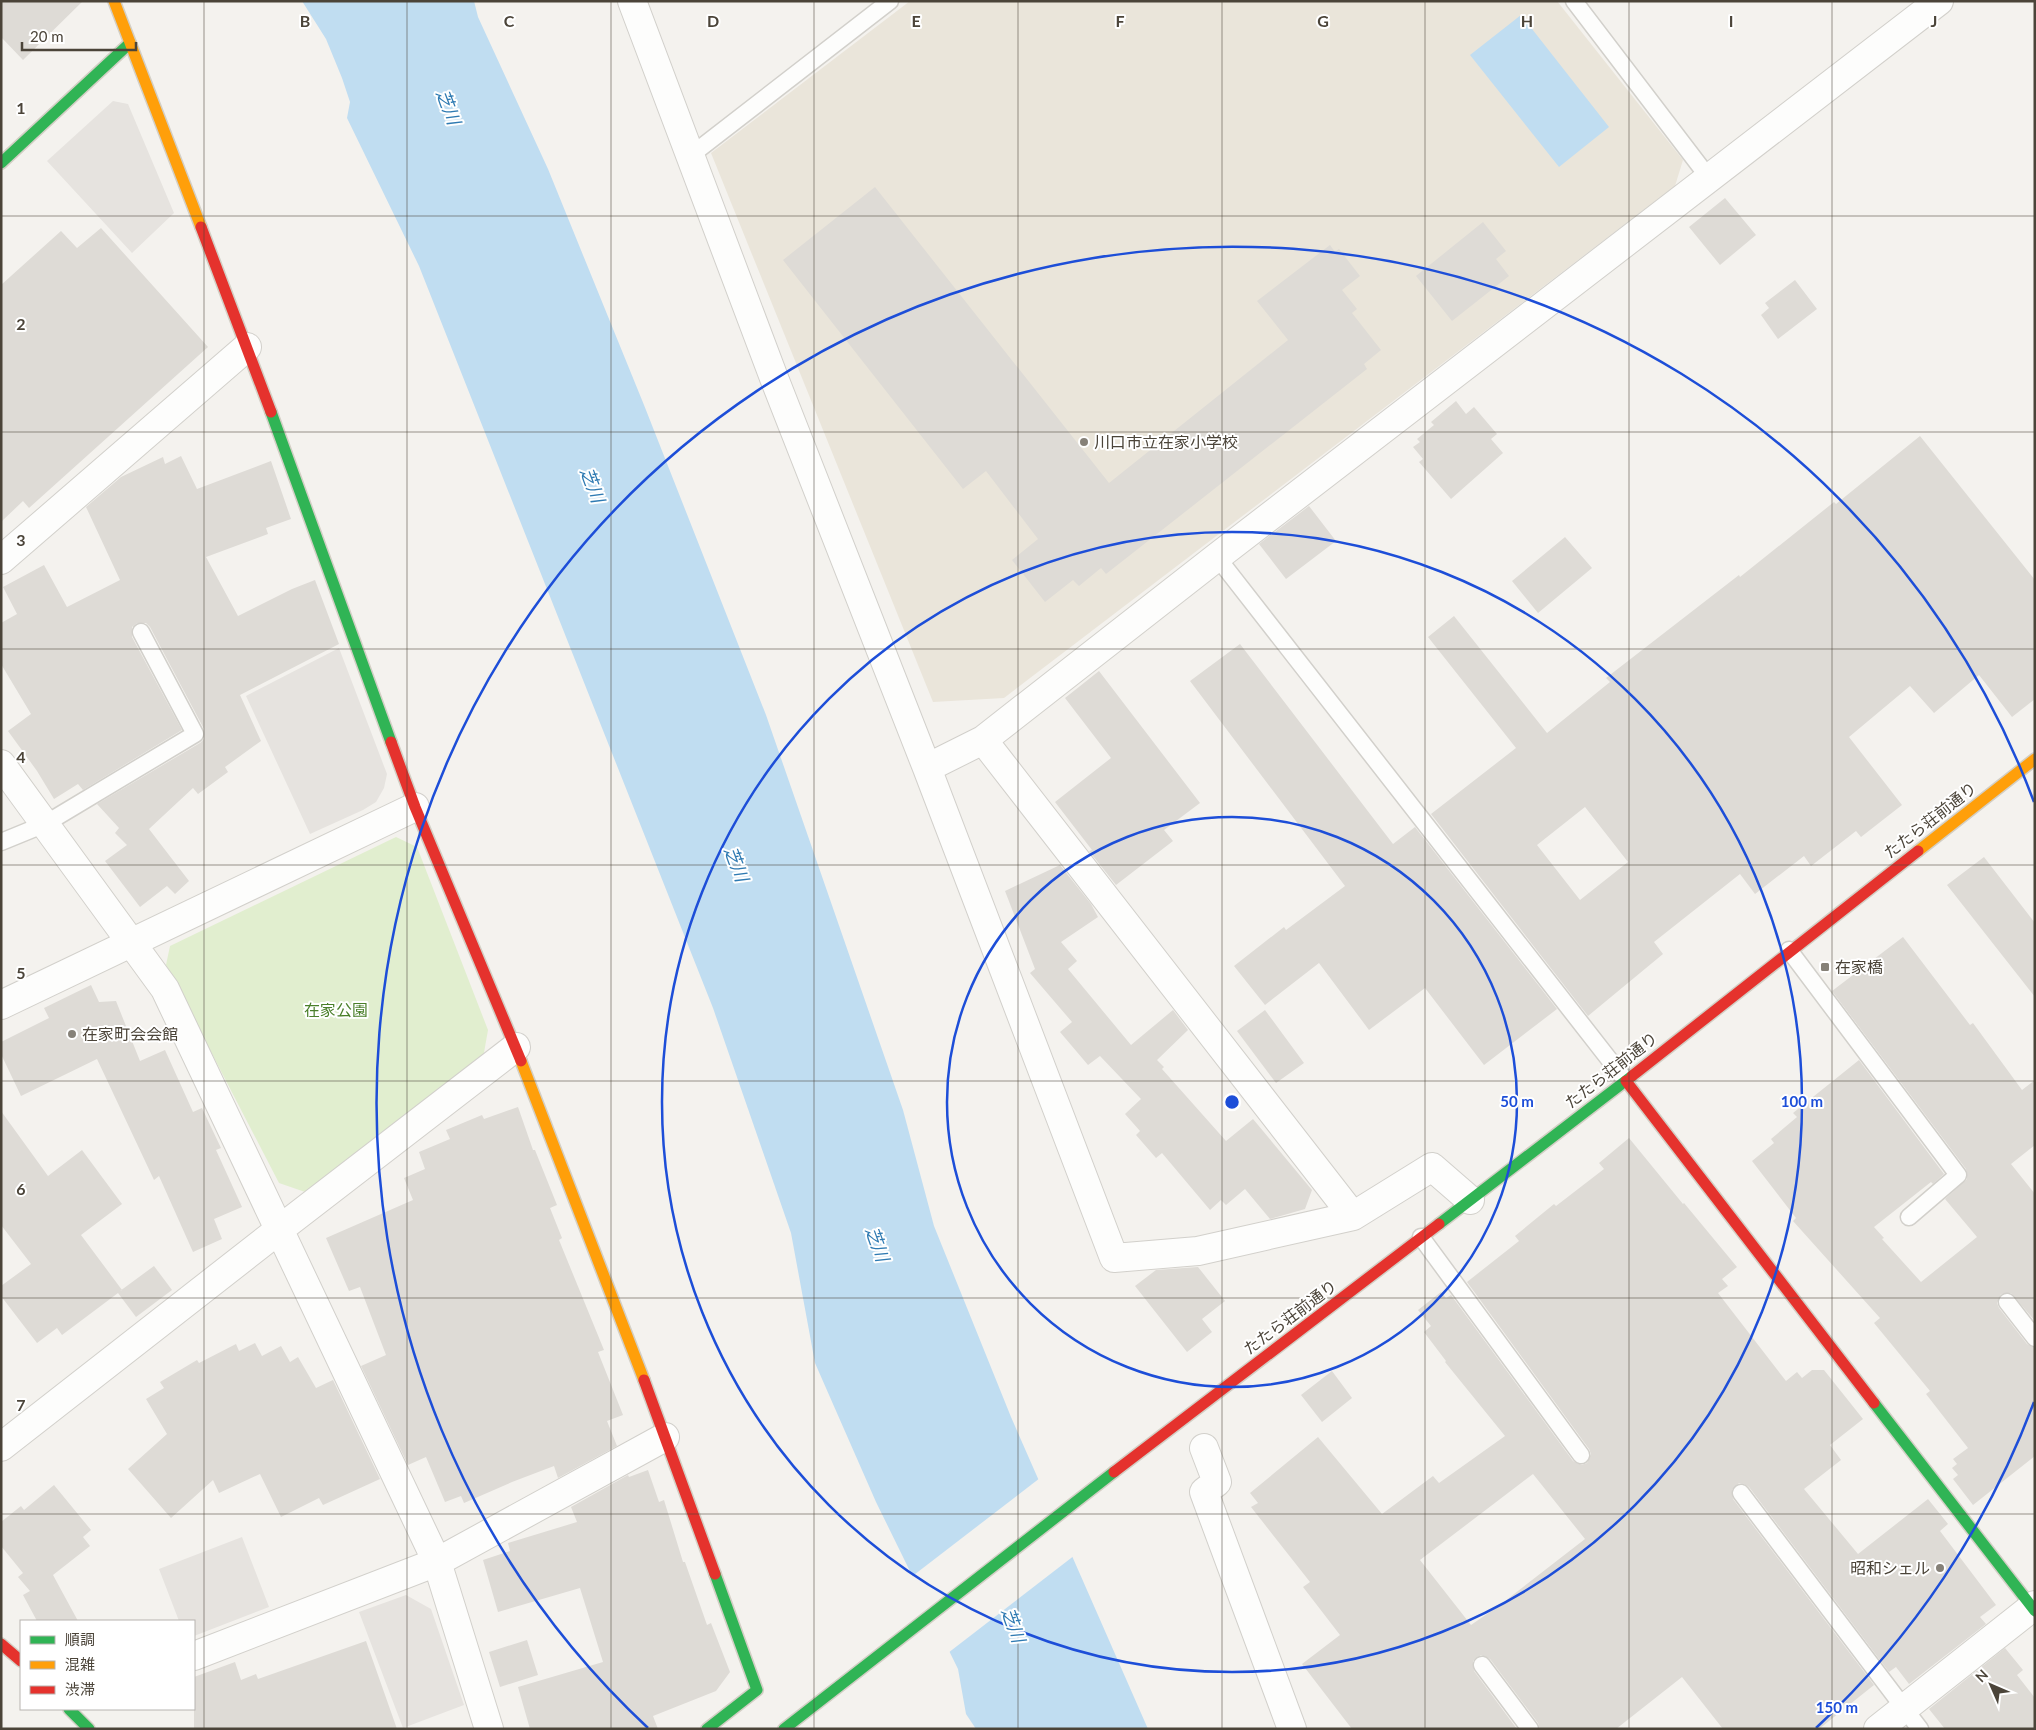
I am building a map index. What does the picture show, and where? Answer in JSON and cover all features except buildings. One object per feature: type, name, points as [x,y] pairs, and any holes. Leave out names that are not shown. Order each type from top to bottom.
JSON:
[{"type":"street","points":[[114,1],[247,346],[415,807],[516,1047],[665,1437],[757,1690],[707,1729]]},
{"type":"street","points":[[632,1],[774,378],[927,768],[1114,1258],[1198,1251],[1353,1216],[1432,1167],[1470,1200]]},
{"type":"street","points":[[927,768],[983,740],[1217,557],[1939,1]]},
{"type":"street","points":[[1,163],[130,43]]},
{"type":"street","points":[[1,560],[247,346]]},
{"type":"street","points":[[983,740],[1353,1216]]},
{"type":"street","name":"たたら荘前通り","points":[[784,1729],[1133,1457],[1626,1081],[1789,950],[2035,759]]},
{"type":"street","points":[[1,764],[165,989],[437,1562],[489,1729]]},
{"type":"street","points":[[1,1005],[415,807]]},
{"type":"street","points":[[1,1447],[516,1047]]},
{"type":"street","points":[[1626,1081],[2034,1608],[1912,1718],[1878,1729]]},
{"type":"street","points":[[195,1656],[437,1562],[665,1437]]},
{"type":"street","points":[[1204,1448],[1217,1482],[1204,1492],[1292,1729]]},
{"type":"street","points":[[1,1644],[20,1660]]},
{"type":"street","points":[[70,1710],[89,1729]]},
{"type":"lane","points":[[690,156],[890,1]]},
{"type":"lane","points":[[1574,1],[1709,178]]},
{"type":"lane","points":[[1217,557],[1626,1081]]},
{"type":"lane","points":[[1,842],[45,824],[195,734],[141,632]]},
{"type":"lane","points":[[1789,950],[1958,1175],[1909,1217]]},
{"type":"lane","points":[[1421,1237],[1581,1455]]},
{"type":"lane","points":[[2007,1302],[2035,1338]]},
{"type":"lane","points":[[1741,1494],[1912,1718]]},
{"type":"lane","points":[[1482,1665],[1530,1729]]},
{"type":"shaded area","name":"川口市立在家小学校","points":[[910,1],[1557,1],[1683,160],[1675,186],[1004,698],[933,702],[711,153]]},
{"type":"shaded area","points":[[113,101],[128,104],[174,213],[132,253],[47,161]]},
{"type":"shaded area","points":[[339,648],[387,774],[384,788],[376,802],[363,810],[310,834],[246,696]]},
{"type":"shaded area","points":[[242,1537],[269,1607],[195,1636],[195,1620],[179,1620],[159,1569]]},
{"type":"shaded area","points":[[406,1595],[431,1609],[464,1705],[403,1728],[359,1612]]},
{"type":"green space","name":"在家公園","points":[[396,837],[417,847],[488,1030],[482,1064],[308,1193],[279,1183],[166,965],[170,946]]},
{"type":"water","name":"芝川","points":[[302,1],[474,1],[478,17],[548,169],[644,405],[766,715],[903,1110],[934,1226],[1011,1417],[1148,1729],[976,1729],[966,1714],[958,1669],[876,1502],[815,1363],[791,1233],[713,1008],[419,266],[347,118],[350,102],[326,39]]},
{"type":"water","points":[[1521,15],[1609,127],[1559,167],[1470,55]]},
{"type":"pier","points":[[1040,1478],[1075,1555],[948,1653],[910,1578]]},
{"type":"traffic: fast","points":[[1,163],[130,43]]},
{"type":"traffic: fast","points":[[271,412],[391,742]]},
{"type":"traffic: fast","points":[[1439,1224],[1632,1076]]},
{"type":"traffic: fast","points":[[1874,1403],[2035,1611]]},
{"type":"traffic: fast","points":[[784,1729],[1114,1472]]},
{"type":"traffic: fast","points":[[707,1729],[757,1690],[715,1574]]},
{"type":"traffic: fast","points":[[70,1710],[89,1729]]},
{"type":"traffic: slow","points":[[114,1],[201,227]]},
{"type":"traffic: slow","points":[[1918,851],[2035,759]]},
{"type":"traffic: slow","points":[[521,1061],[644,1380]]},
{"type":"traffic: jam","points":[[201,227],[271,412]]},
{"type":"traffic: jam","points":[[391,742],[415,807],[521,1061]]},
{"type":"traffic: jam","points":[[1632,1076],[1918,851]]},
{"type":"traffic: jam","points":[[1626,1081],[1874,1403]]},
{"type":"traffic: jam","points":[[1114,1472],[1439,1224]]},
{"type":"traffic: jam","points":[[644,1380],[715,1574]]},
{"type":"traffic: jam","points":[[1,1644],[20,1660]]},
{"type":"place","name":"川口市立在家小学校","points":[[1084,442]]},
{"type":"place","name":"在家橋","points":[[1825,967]]},
{"type":"place","name":"在家町会会館","points":[[72,1034]]},
{"type":"place","name":"昭和シェル","points":[[1940,1568]]}]
